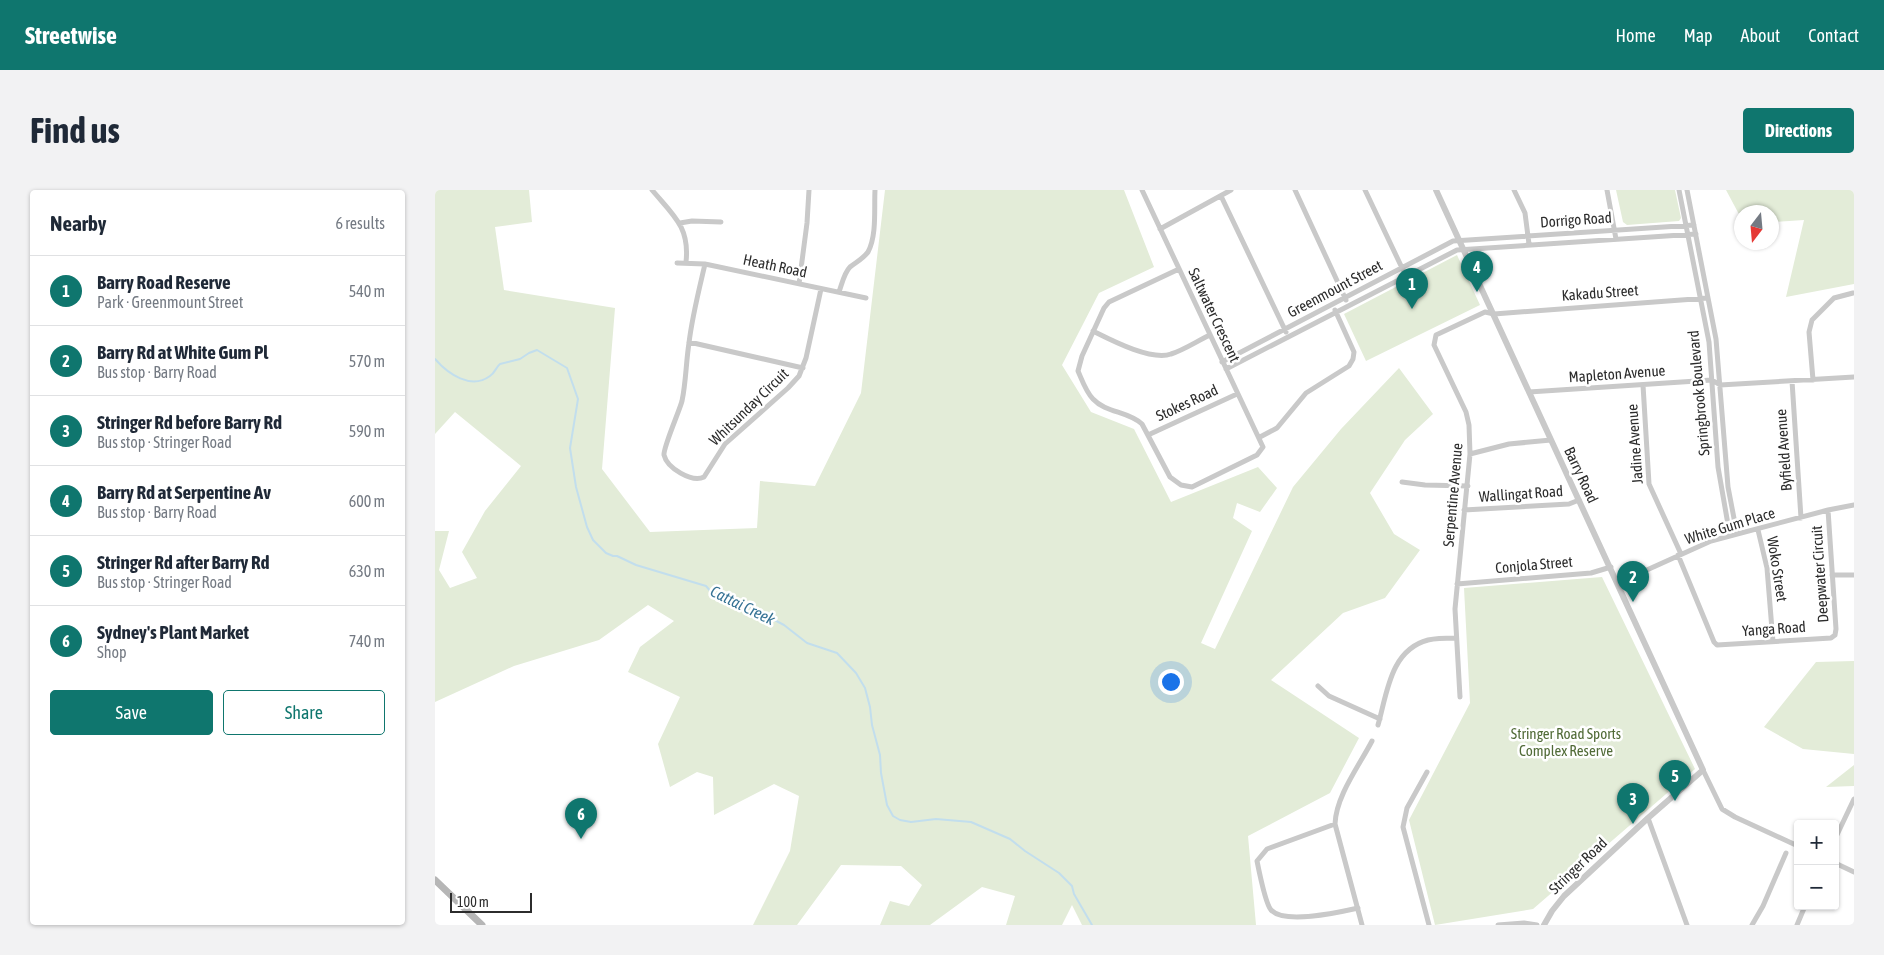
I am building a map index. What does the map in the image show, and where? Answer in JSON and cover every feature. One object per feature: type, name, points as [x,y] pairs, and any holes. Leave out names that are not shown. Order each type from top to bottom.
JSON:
[{"type":"main road","points":[[435,880],[482,925]]},
{"type":"street","points":[[652,190],[680,223],[687,244],[686,262]]},
{"type":"street","points":[[799,284],[808,216],[809,190]]},
{"type":"street","points":[[839,292],[847,272],[863,258],[869,248],[872,234],[875,190]]},
{"type":"street","name":"Saltwater Crescent","points":[[1142,190],[1237,394],[1260,437],[1263,447],[1257,456],[1192,487],[1181,485],[1170,477],[1148,435]]},
{"type":"street","points":[[1160,230],[1231,190]]},
{"type":"street","points":[[1295,190],[1349,305]]},
{"type":"street","points":[[1365,190],[1405,275]]},
{"type":"street","name":"Barry Road","points":[[1436,190],[1611,566],[1703,770]]},
{"type":"street","points":[[1514,190],[1525,213],[1529,244]]},
{"type":"street","points":[[1607,190],[1616,239]]},
{"type":"street","name":"Springbrook Boulevard","points":[[1679,190],[1709,342],[1718,467],[1729,536]]},
{"type":"street","name":"Springbrook Boulevard","points":[[1687,190],[1716,339],[1727,487],[1737,534]]},
{"type":"street","points":[[1221,196],[1289,338]]},
{"type":"street","points":[[680,223],[692,221],[721,222]]},
{"type":"street","name":"Dorrigo Road","points":[[1460,242],[1694,225]]},
{"type":"street","name":"Dorrigo Road","points":[[1463,249],[1696,234]]},
{"type":"street","name":"Greenmount Street","points":[[1222,362],[1453,242],[1460,242]]},
{"type":"street","name":"Greenmount Street","points":[[1226,369],[1289,338],[1405,275],[1457,250],[1463,249]]},
{"type":"street","name":"Heath Road","points":[[677,263],[705,264],[866,298]]},
{"type":"street","name":"Whitsunday Circuit","points":[[705,264],[689,342],[682,400],[664,452],[666,461],[681,474],[695,478],[700,479],[704,477],[725,444],[799,376],[803,368],[821,288]]},
{"type":"street","points":[[1148,435],[1136,418],[1101,405],[1089,395],[1078,371],[1079,363],[1103,308],[1109,302],[1179,269]]},
{"type":"street","points":[[1813,380],[1809,332],[1812,320],[1834,298],[1853,293]]},
{"type":"street","name":"Kakadu Street","points":[[1494,314],[1708,298]]},
{"type":"street","points":[[1260,437],[1277,428],[1306,393],[1351,364],[1353,352],[1332,305]]},
{"type":"street","name":"Serpentine Avenue","points":[[1460,697],[1455,638],[1455,609],[1470,454],[1469,425],[1466,412],[1434,345],[1436,336],[1442,332],[1485,312],[1494,314]]},
{"type":"street","points":[[1093,331],[1149,354],[1161,356],[1171,354],[1209,335]]},
{"type":"street","points":[[689,342],[803,368]]},
{"type":"street","points":[[1712,380],[1720,385],[1854,377]]},
{"type":"street","name":"Mapleton Avenue","points":[[1529,392],[1712,380]]},
{"type":"street","name":"Byfield Avenue","points":[[1793,381],[1801,518]]},
{"type":"street","name":"Jadine Avenue","points":[[1643,385],[1649,484],[1714,642]]},
{"type":"street","name":"Stokes Road","points":[[1148,435],[1237,394]]},
{"type":"street","points":[[1470,454],[1509,444],[1551,440]]},
{"type":"street","points":[[1402,482],[1425,485],[1467,486]]},
{"type":"street","name":"Wallingat Road","points":[[1464,510],[1569,504],[1579,500]]},
{"type":"street","name":"White Gum Place","points":[[1618,583],[1679,554],[1729,536],[1854,505]]},
{"type":"street","name":"Deepwater Circuit","points":[[1828,510],[1835,635]]},
{"type":"street","name":"Woko Street","points":[[1758,530],[1767,568],[1773,642]]},
{"type":"street","name":"Conjola Street","points":[[1457,584],[1591,573],[1611,566]]},
{"type":"street","points":[[1832,575],[1854,575]]},
{"type":"street","name":"Yanga Road","points":[[1714,642],[1720,646],[1831,638],[1835,635]]},
{"type":"street","points":[[1318,686],[1329,696],[1379,722],[1391,676],[1405,653],[1428,640],[1455,638]]},
{"type":"street","points":[[1362,925],[1335,824],[1337,806],[1372,741]]},
{"type":"street","points":[[1703,770],[1722,809],[1794,844]]},
{"type":"street","name":"Stringer Road","points":[[1543,925],[1563,896],[1703,770]]},
{"type":"street","points":[[1427,772],[1407,808],[1403,827],[1429,925]]},
{"type":"street","points":[[1839,831],[1854,799]]},
{"type":"street","points":[[1648,818],[1687,925]]},
{"type":"street","points":[[1335,824],[1267,849],[1257,861],[1270,908],[1280,916],[1318,916],[1358,908]]},
{"type":"street","points":[[1752,925],[1763,906],[1786,853]]},
{"type":"street","points":[[1839,865],[1854,872]]},
{"type":"street","points":[[1799,924],[1804,910]]},
{"type":"street","points":[[1498,925],[1524,923],[1537,925]]},
{"type":"green space","points":[[435,190],[529,190],[532,222],[495,227],[504,290],[615,308],[602,469],[650,532],[757,528],[760,481],[815,486],[861,393],[885,190],[1124,190],[1154,267],[1099,293],[1062,365],[1091,412],[1134,429],[1171,502],[1258,467],[1277,488],[1260,512],[1237,503],[1233,518],[1252,531],[1201,643],[1215,649],[1293,487],[1341,429],[1399,368],[1433,414],[1405,440],[1370,493],[1394,534],[1420,550],[1385,598],[1343,613],[1271,680],[1359,738],[1330,793],[1248,836],[1256,925],[1082,925],[1072,905],[1062,925],[1006,925],[1015,896],[982,887],[930,925],[880,925],[890,901],[909,906],[922,885],[901,866],[841,865],[797,925],[753,925],[790,851],[799,796],[774,784],[714,815],[713,777],[697,772],[670,787],[658,744],[680,697],[628,672],[640,647],[674,621],[648,605],[599,640],[514,666],[435,702],[435,531],[449,531],[439,570],[450,588],[477,578],[462,552],[485,511],[521,466],[455,412],[435,434]]},
{"type":"green space","points":[[1616,190],[1675,190],[1681,218],[1679,221],[1627,225],[1623,222]]},
{"type":"green space","points":[[1726,190],[1854,190],[1854,284],[1786,297],[1804,220],[1779,222],[1779,205],[1734,205]]},
{"type":"green space","points":[[1457,255],[1480,305],[1366,361],[1344,314]]},
{"type":"green space","name":"Stringer Road Sports Complex Reserve","points":[[1602,577],[1695,769],[1533,909],[1435,925],[1409,820],[1470,703],[1464,588]]},
{"type":"green space","points":[[1854,661],[1854,754],[1803,749],[1764,727],[1816,662]]},
{"type":"green space","points":[[1854,765],[1854,786],[1826,787]]},
{"type":"waterway","name":"Cattai Creek","points":[[435,359],[453,375],[468,381],[483,380],[490,376],[500,364],[520,359],[537,350],[567,368],[578,399],[570,448],[576,487],[587,527],[593,540],[606,553],[636,565],[706,586],[712,593],[752,608],[784,625],[807,643],[837,653],[856,673],[865,688],[880,755],[881,773],[887,805],[893,816],[900,820],[911,822],[936,819],[971,822],[1010,839],[1059,873],[1072,886],[1074,894],[1092,925]]},
{"type":"place","name":"Barry Rd at Serpentine Av","points":[[1477,292]]},
{"type":"place","name":"Barry Road Reserve","points":[[1412,309]]},
{"type":"place","name":"Barry Rd at White Gum Pl","points":[[1633,602]]},
{"type":"place","name":"Stringer Rd after Barry Rd","points":[[1675,801]]},
{"type":"place","name":"Stringer Rd before Barry Rd","points":[[1633,824]]},
{"type":"place","name":"Sydney's Plant Market","points":[[581,839]]}]
